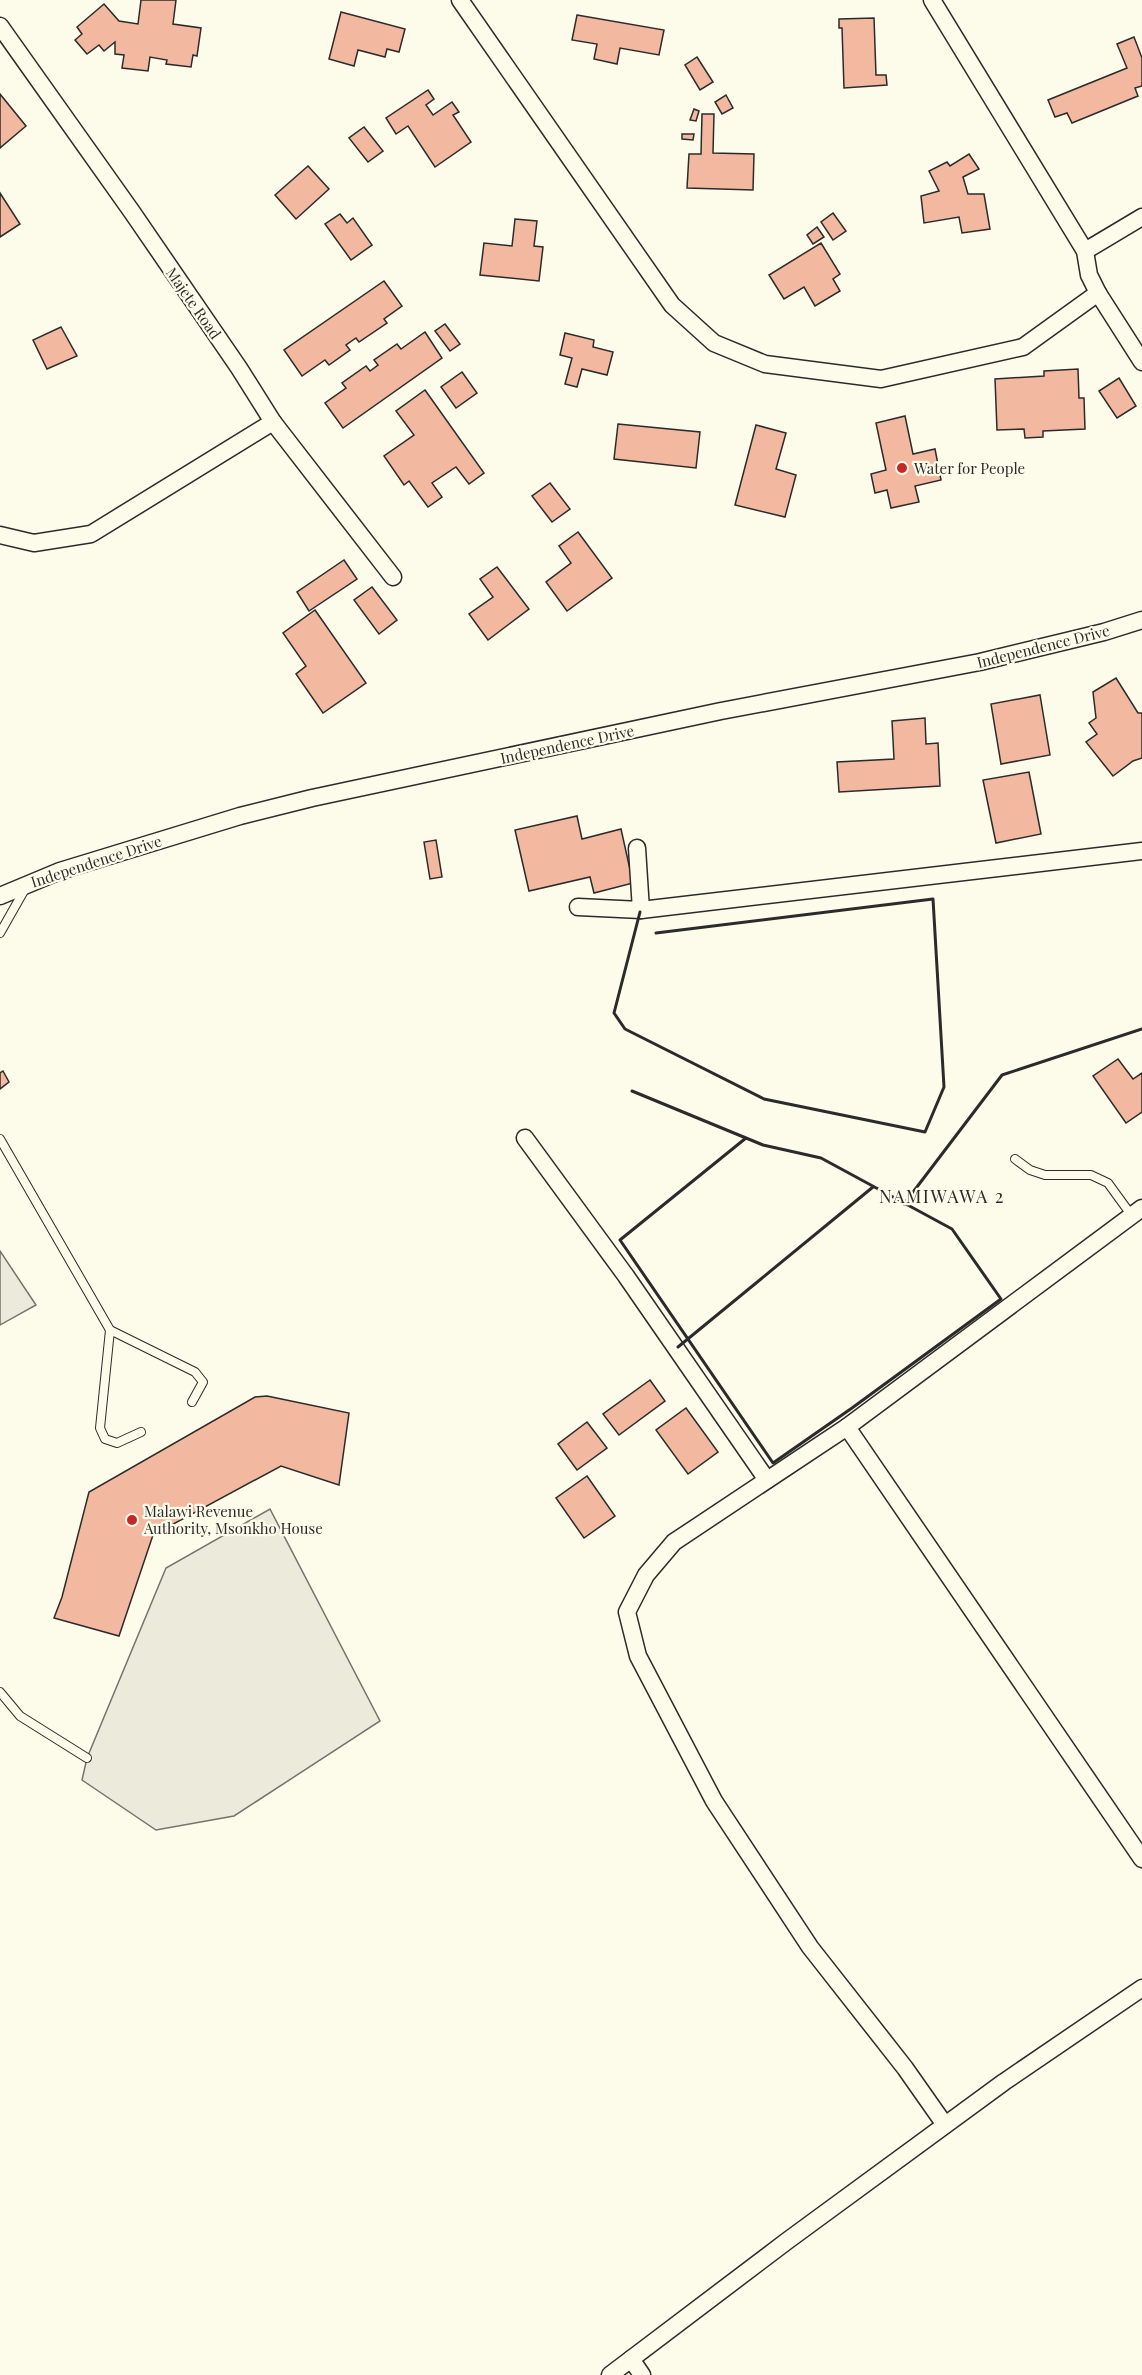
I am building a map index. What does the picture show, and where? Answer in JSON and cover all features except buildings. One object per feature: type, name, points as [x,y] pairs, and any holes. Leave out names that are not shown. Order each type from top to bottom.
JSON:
[{"type":"street","points":[[460,0],[672,305],[714,343],[765,364],[881,379],[1023,347],[1098,293]]},
{"type":"street","points":[[932,0],[1085,250],[1089,275],[1098,293],[1142,362]]},
{"type":"street","name":"Majete Road","points":[[0,26],[132,212],[239,368],[273,422],[393,577]]},
{"type":"street","points":[[1085,250],[1142,218]]},
{"type":"street","points":[[0,535],[34,543],[91,534],[273,422]]},
{"type":"street","name":"Independence Drive","points":[[0,896],[60,871],[240,816],[312,798],[720,711],[980,662],[1104,632],[1142,620]]},
{"type":"street","points":[[637,848],[641,910]]},
{"type":"street","points":[[578,907],[641,910],[1142,851]]},
{"type":"street","points":[[525,1138],[626,1276],[767,1480]]},
{"type":"street","points":[[945,2125],[905,2068],[810,1947],[714,1801],[638,1656],[627,1612],[646,1575],[674,1542],[847,1427],[1137,1212]]},
{"type":"street","points":[[847,1427],[1142,1859]]},
{"type":"street","points":[[610,2375],[787,2241],[1004,2082],[1142,1988]]},
{"type":"street","points":[[631,2360],[642,2375]]},
{"type":"lane","points":[[0,933],[28,883]]},
{"type":"lane","points":[[0,1139],[110,1330],[195,1372],[203,1382],[192,1402]]},
{"type":"lane","points":[[1016,1159],[1030,1170],[1045,1175],[1091,1175],[1108,1183],[1137,1212]]},
{"type":"lane","points":[[110,1330],[100,1428],[105,1439],[117,1443],[141,1432]]},
{"type":"lane","points":[[0,1692],[20,1716],[87,1758]]},
{"type":"shaded area","points":[[0,1251],[36,1305],[0,1325]]},
{"type":"shaded area","points":[[270,1509],[380,1721],[234,1816],[156,1830],[82,1780],[87,1758],[166,1568]]},
{"type":"wall","points":[[640,912],[614,1013],[625,1029],[764,1099],[925,1132],[944,1087],[933,899],[656,933]]},
{"type":"wall","points":[[904,1204],[1002,1075],[1142,1029]]},
{"type":"wall","points":[[632,1091],[763,1145],[821,1158],[952,1229],[1001,1299],[773,1463],[620,1240],[746,1138]]},
{"type":"wall","points":[[678,1347],[873,1187]]},
{"type":"place","name":"Water for People","points":[[902,468]]},
{"type":"place","name":"Malawi Revenue Authority, Msonkho House","points":[[132,1520]]},
{"type":"district","name":"NAMIWAWA 2","points":[[942,1196]]}]
